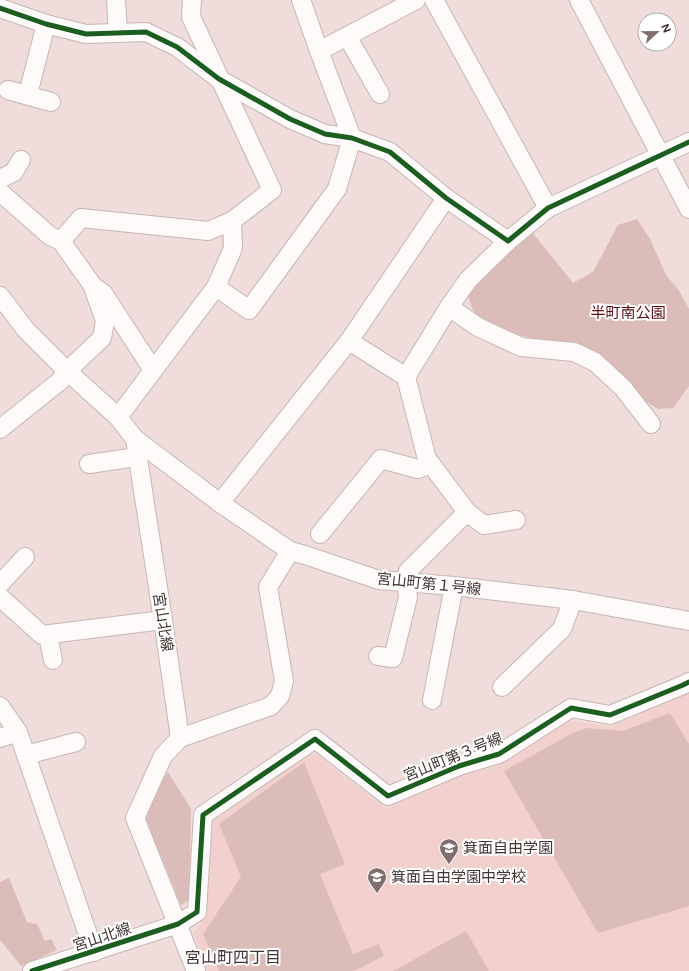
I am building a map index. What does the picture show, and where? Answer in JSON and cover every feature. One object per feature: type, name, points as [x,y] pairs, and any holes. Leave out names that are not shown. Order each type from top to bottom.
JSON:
[{"type":"street","points":[[116,0],[118,33]]},
{"type":"street","points":[[61,241],[81,218],[208,230],[232,221],[272,190],[219,79],[191,16],[192,0]]},
{"type":"street","points":[[216,287],[249,310],[337,189],[352,138],[318,51],[301,0]]},
{"type":"street","points":[[318,51],[416,0]]},
{"type":"street","points":[[434,0],[548,208]]},
{"type":"street","points":[[579,0],[689,209]]},
{"type":"street","points":[[5,8],[46,24],[86,34],[146,32],[177,47],[219,79],[290,119],[325,134],[352,138],[390,152],[446,198],[508,241]]},
{"type":"street","points":[[28,94],[46,24]]},
{"type":"street","points":[[347,36],[380,94]]},
{"type":"street","points":[[8,90],[28,94],[51,102]]},
{"type":"street","points":[[406,377],[449,307],[468,280],[508,241],[548,208],[689,142]]},
{"type":"street","points":[[0,179],[14,172],[21,160]]},
{"type":"street","points":[[0,192],[50,236],[61,241],[93,286],[104,321],[102,338],[67,371],[60,381],[0,429]]},
{"type":"street","points":[[220,503],[349,341],[446,198]]},
{"type":"street","points":[[118,417],[216,287],[233,248],[232,221]]},
{"type":"street","points":[[93,286],[103,293],[153,370]]},
{"type":"street","points":[[0,296],[26,330],[67,371],[118,417],[135,439]]},
{"type":"street","points":[[449,307],[478,327],[520,347],[574,352],[595,362],[623,388],[651,424]]},
{"type":"street","points":[[349,341],[406,377],[427,459],[467,512],[484,525],[516,520]]},
{"type":"street","name":"宮山町第１号線","points":[[135,439],[220,503],[290,552],[304,555],[379,580],[454,586],[573,600],[689,621]]},
{"type":"street","name":"宮山北線","points":[[135,439],[164,620],[180,738]]},
{"type":"street","points":[[89,464],[137,457]]},
{"type":"street","points":[[320,534],[381,459],[418,469],[431,464]]},
{"type":"street","points":[[378,656],[393,658],[408,597],[406,583],[408,571],[467,512]]},
{"type":"street","points":[[196,971],[135,818],[163,756],[180,738],[270,706],[280,696],[284,681],[268,587],[290,552]]},
{"type":"street","points":[[0,584],[25,557]]},
{"type":"street","points":[[432,700],[454,586]]},
{"type":"street","points":[[0,597],[42,635],[164,620]]},
{"type":"street","points":[[502,687],[562,629],[573,600]]},
{"type":"street","points":[[48,635],[54,660]]},
{"type":"street","name":"宮山町第３号線","points":[[178,924],[196,912],[203,815],[315,740],[388,796],[459,766],[499,754],[572,708],[610,715],[689,682]]},
{"type":"street","points":[[0,706],[18,732],[94,952]]},
{"type":"street","points":[[0,738],[18,732]]},
{"type":"street","points":[[26,755],[76,742]]},
{"type":"street","name":"宮山北線","points":[[32,971],[178,924]]},
{"type":"shaded area","name":"箕面自由学園","points":[[689,693],[689,971],[208,971],[194,934],[207,912],[212,818],[306,755],[319,756],[386,809],[459,776],[496,767],[550,730],[574,721],[610,727]]},
{"type":"green space","name":"半町南公園","points":[[637,219],[650,239],[666,275],[678,289],[689,309],[689,386],[673,408],[658,409],[549,341],[522,336],[496,328],[475,315],[467,294],[490,269],[532,232],[573,283],[593,272],[618,225]]},
{"type":"green space","points":[[670,713],[689,744],[689,906],[598,933],[504,771],[571,734],[586,728],[623,731]]},
{"type":"green space","points":[[304,762],[345,864],[320,874],[353,954],[379,944],[384,956],[354,971],[219,971],[203,934],[241,877],[219,824]]},
{"type":"green space","points":[[168,772],[191,809],[189,900],[181,905],[146,819],[158,787]]},
{"type":"green space","points":[[9,878],[27,922],[37,924],[45,941],[51,939],[57,950],[21,966],[0,940],[0,882]]},
{"type":"green space","points":[[466,931],[489,971],[393,971]]},
{"type":"cycle path","points":[[0,8],[46,24],[86,34],[146,32],[177,47],[219,79],[290,119],[325,134],[352,138],[390,152],[446,198],[508,241],[548,208],[689,142]]},
{"type":"cycle path","points":[[32,971],[178,924],[197,912],[203,815],[315,739],[388,796],[459,766],[499,754],[571,708],[610,715],[689,682]]},
{"type":"place","name":"箕面自由学園","points":[[449,865]]},
{"type":"place","name":"箕面自由学園中学校","points":[[377,894]]},
{"type":"district","name":"宮山町四丁目","points":[[233,957]]}]
